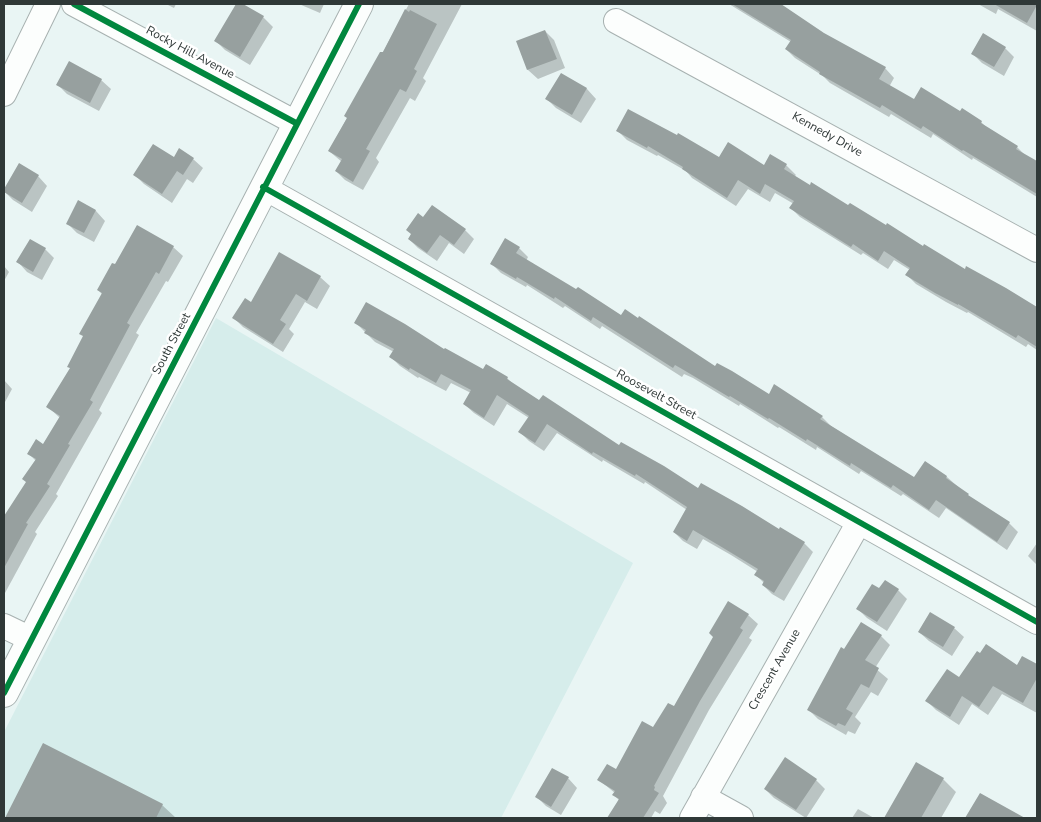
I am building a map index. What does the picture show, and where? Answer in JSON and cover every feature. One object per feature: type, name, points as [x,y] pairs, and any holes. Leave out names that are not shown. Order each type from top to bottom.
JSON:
[{"type":"main road","name":"South Street","points":[[4,693],[359,4]]},
{"type":"street","points":[[4,94],[48,4]]},
{"type":"street","name":"Rocky Hill Avenue","points":[[82,5],[296,123]]},
{"type":"street","name":"Kennedy Drive","points":[[616,21],[1037,250]]},
{"type":"street","name":"Roosevelt Street","points":[[263,188],[1037,622]]},
{"type":"street","name":"Crescent Avenue","points":[[692,818],[859,522]]},
{"type":"street","points":[[4,626],[31,639]]},
{"type":"street","points":[[703,797],[741,818]]},
{"type":"shaded area","points":[[216,318],[633,563],[501,818],[4,818],[4,732]]},
{"type":"building","points":[[236,4],[243,4],[264,16],[240,57],[214,41]]},
{"type":"building","points":[[732,4],[781,4],[824,33],[886,67],[879,79],[914,99],[921,87],[960,111],[962,108],[982,121],[981,123],[1018,146],[1016,149],[1037,161],[1037,194],[923,126],[921,129],[882,105],[880,108],[819,74],[820,72],[785,49],[791,40]]},
{"type":"building","points":[[994,4],[1037,4],[1037,5],[1027,23]]},
{"type":"building","points":[[405,9],[437,24],[414,69],[417,71],[406,92],[400,89],[366,149],[370,151],[353,182],[335,171],[342,159],[328,151],[347,118],[344,116],[380,52],[383,52]]},
{"type":"building","points":[[545,30],[557,59],[527,70],[516,41]]},
{"type":"building","points":[[983,33],[1006,47],[994,67],[971,54]]},
{"type":"building","points":[[69,61],[102,79],[90,103],[56,85]]},
{"type":"building","points":[[561,73],[587,88],[572,115],[545,99]]},
{"type":"building","points":[[628,109],[677,135],[678,133],[719,157],[728,142],[764,165],[770,154],[787,164],[784,169],[810,185],[811,182],[848,205],[850,203],[886,225],[887,223],[923,246],[924,244],[965,269],[966,266],[1006,288],[1037,307],[1037,347],[1018,335],[1016,338],[905,275],[910,268],[884,251],[878,261],[853,244],[851,247],[789,208],[794,201],[765,184],[760,194],[738,180],[727,198],[682,169],[683,167],[648,146],[647,148],[616,131]]},
{"type":"building","points":[[153,144],[174,157],[179,148],[194,158],[183,175],[177,171],[162,194],[133,175]]},
{"type":"building","points":[[19,163],[39,175],[22,203],[4,192]]},
{"type":"building","points":[[78,200],[96,210],[84,233],[66,224]]},
{"type":"building","points":[[432,205],[466,229],[454,245],[440,235],[427,253],[408,239],[411,234],[406,230],[418,213],[423,217]]},
{"type":"building","points":[[137,225],[174,246],[159,274],[156,272],[127,323],[130,325],[90,400],[93,402],[68,444],[70,445],[47,484],[50,486],[26,523],[28,524],[4,568],[4,516],[26,482],[22,479],[36,459],[27,454],[36,439],[43,444],[60,416],[46,407],[70,368],[67,367],[83,336],[79,334],[102,293],[97,290],[112,263],[115,264]]},
{"type":"building","points":[[505,238],[520,247],[516,253],[576,289],[578,287],[621,315],[625,309],[638,318],[639,316],[715,366],[717,363],[769,394],[774,384],[823,416],[820,419],[914,477],[925,461],[947,476],[946,478],[968,495],[1010,522],[997,542],[936,500],[929,510],[893,485],[891,488],[851,463],[850,466],[807,439],[806,441],[675,365],[673,368],[593,317],[591,321],[555,297],[554,299],[517,277],[516,279],[490,264]]},
{"type":"building","points":[[30,239],[46,248],[33,272],[16,262]]},
{"type":"building","points":[[279,252],[321,276],[307,301],[296,294],[280,320],[286,324],[273,344],[232,318],[245,298],[251,302]]},
{"type":"building","points":[[366,302],[444,349],[483,369],[486,364],[508,377],[507,379],[539,400],[543,395],[619,445],[621,442],[698,488],[701,483],[779,529],[780,527],[805,542],[774,593],[762,585],[764,581],[754,575],[758,569],[720,546],[693,530],[687,541],[673,532],[687,507],[636,474],[635,476],[593,452],[592,454],[547,424],[535,443],[518,432],[529,416],[497,395],[484,418],[463,404],[471,390],[441,374],[436,383],[410,368],[409,370],[389,357],[394,349],[364,333],[366,330],[354,323]]},
{"type":"building","points":[[885,580],[899,589],[877,622],[856,609],[872,584],[879,588]]},
{"type":"building","points":[[728,601],[749,614],[740,628],[743,630],[700,701],[654,786],[654,790],[659,793],[643,818],[607,818],[619,799],[612,795],[615,791],[597,780],[607,764],[616,769],[642,721],[653,727],[668,703],[674,706],[713,637],[709,633]]},
{"type":"building","points":[[930,612],[955,627],[943,647],[918,632]]},
{"type":"building","points":[[861,622],[882,635],[865,660],[879,668],[869,688],[861,684],[846,709],[853,713],[845,726],[838,723],[836,726],[807,710],[841,647],[844,649]]},
{"type":"building","points":[[986,644],[1017,665],[1022,656],[1037,664],[1037,678],[1023,703],[993,686],[979,707],[962,696],[950,717],[925,701],[947,669],[959,677],[977,651],[980,653]]},
{"type":"building","points":[[43,743],[163,804],[156,818],[5,818]]},
{"type":"building","points":[[785,757],[817,779],[796,810],[764,789]]},
{"type":"building","points":[[916,762],[944,778],[921,818],[884,818]]},
{"type":"building","points":[[552,768],[569,777],[551,807],[535,797]]},
{"type":"building","points":[[980,793],[1025,818],[965,818]]},
{"type":"cycle path","points":[[74,4],[296,123]]},
{"type":"cycle path","points":[[4,693],[359,4]]},
{"type":"cycle path","points":[[263,187],[1037,622]]}]
